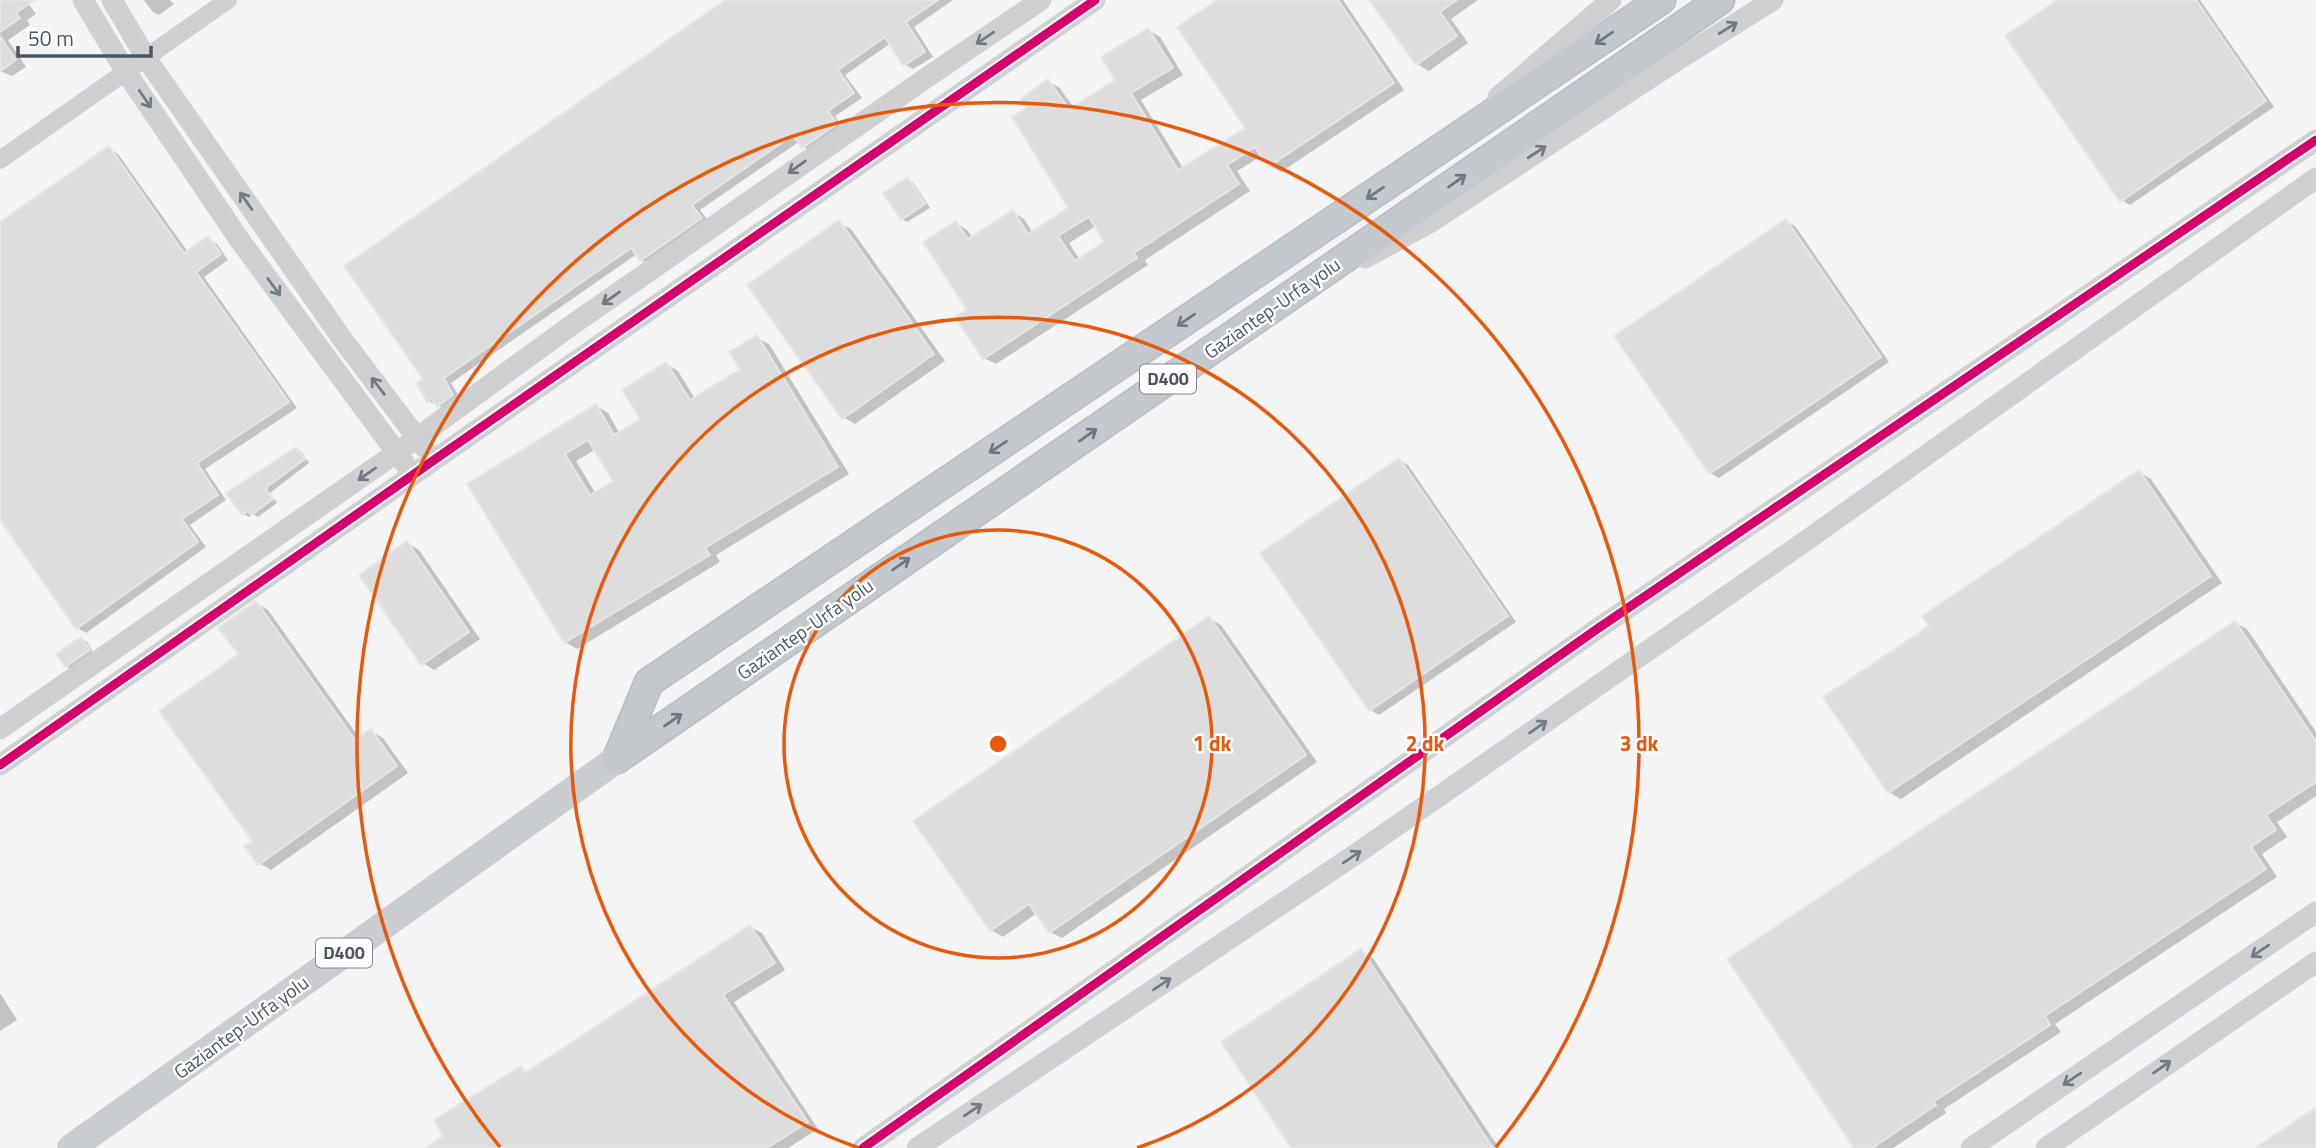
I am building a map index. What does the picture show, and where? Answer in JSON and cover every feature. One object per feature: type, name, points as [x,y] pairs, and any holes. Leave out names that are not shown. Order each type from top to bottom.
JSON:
[{"type":"highway","name":"Gaziantep-Urfa yolu","points":[[617,759],[649,682],[1661,0]]},
{"type":"highway","name":"Gaziantep-Urfa yolu","points":[[617,759],[1720,0]]},
{"type":"main road","name":"Gaziantep-Urfa yolu","points":[[71,1148],[617,759]]},
{"type":"street","points":[[83,0],[126,72],[241,242],[414,475]]},
{"type":"street","points":[[112,0],[146,58],[343,340],[434,460]]},
{"type":"street","points":[[0,160],[228,0]]},
{"type":"street","points":[[0,729],[396,453],[602,304],[1041,0]]},
{"type":"street","points":[[0,765],[1095,0]]},
{"type":"street","points":[[1435,152],[1611,0]]},
{"type":"street","points":[[1268,311],[1431,222],[1673,62],[1773,0]]},
{"type":"street","points":[[863,1148],[1597,629],[2316,140]]},
{"type":"street","points":[[916,1148],[1368,846],[1807,540],[2316,178]]},
{"type":"street","points":[[1971,1148],[2316,912]]},
{"type":"street","points":[[2046,1148],[2316,962]]},
{"type":"building","points":[[0,0],[34,0],[16,13],[20,18],[0,32]]},
{"type":"building","points":[[725,0],[938,0],[906,22],[925,52],[903,66],[885,37],[838,70],[854,93],[828,111],[837,124],[802,148],[793,135],[692,205],[702,218],[640,261],[631,248],[444,378],[453,395],[437,407],[432,399],[427,402],[416,383],[423,379],[344,266]]},
{"type":"building","points":[[1217,0],[1338,0],[1394,83],[1268,167],[1255,147],[1227,165],[1239,184],[1134,253],[1137,258],[983,359],[955,317],[967,310],[923,242],[956,221],[968,239],[1013,210],[1028,234],[1068,208],[1012,117],[1027,108],[1021,99],[1048,79],[1069,109],[1115,80],[1101,57],[1148,28],[1173,68],[1131,93],[1178,170],[1245,128],[1177,27]],"holes":[[[1089,217],[1104,242],[1075,261],[1058,236]]]},
{"type":"building","points":[[1369,0],[1457,0],[1440,12],[1457,36],[1416,65]]},
{"type":"building","points":[[2057,0],[2196,0],[2266,101],[2120,202],[2005,36]]},
{"type":"building","points":[[0,36],[16,60],[0,71]]},
{"type":"building","points":[[109,146],[184,253],[208,236],[221,254],[196,272],[289,402],[197,463],[218,495],[182,519],[198,542],[76,629],[0,520],[0,222]]},
{"type":"building","points":[[908,177],[925,204],[901,220],[883,193]]},
{"type":"building","points":[[1786,219],[1881,357],[1709,474],[1614,336]]},
{"type":"building","points":[[839,220],[934,354],[842,419],[747,285]]},
{"type":"building","points":[[757,335],[838,467],[705,548],[710,555],[564,643],[467,484],[596,404],[614,435],[640,419],[622,390],[666,362],[690,400],[740,369],[729,352]],"holes":[[[588,440],[613,481],[590,495],[565,454]]]},
{"type":"building","points":[[296,447],[305,459],[268,486],[266,489],[273,499],[251,515],[248,511],[242,515],[226,493]]},
{"type":"building","points":[[1399,458],[1508,616],[1369,711],[1260,553]]},
{"type":"building","points":[[2139,470],[2211,576],[1888,793],[1823,697],[1929,626],[1922,616]]},
{"type":"building","points":[[407,541],[469,632],[421,665],[359,575]]},
{"type":"building","points":[[256,601],[355,740],[371,729],[397,766],[258,865],[244,846],[252,841],[159,711],[238,654],[218,628]]},
{"type":"building","points":[[1209,616],[1306,755],[1049,933],[1029,904],[990,931],[913,821]]},
{"type":"building","points":[[2235,621],[2316,741],[2316,782],[2266,815],[2276,830],[2251,847],[2266,869],[2045,1016],[2050,1025],[1933,1102],[1936,1105],[1872,1148],[1854,1148],[1727,959]]},
{"type":"building","points":[[81,637],[90,650],[65,667],[56,654]]},
{"type":"building","points":[[750,925],[775,963],[723,995],[808,1122],[767,1148],[426,1148],[443,1136],[434,1120],[521,1066],[525,1073]]},
{"type":"building","points":[[1361,949],[1493,1148],[1291,1148],[1221,1042]]},
{"type":"building","points":[[2316,1107],[2316,1148],[2255,1148]]},
{"type":"cycle path","points":[[0,765],[1095,0]]},
{"type":"cycle path","points":[[863,1148],[1597,629],[2316,140]]}]
